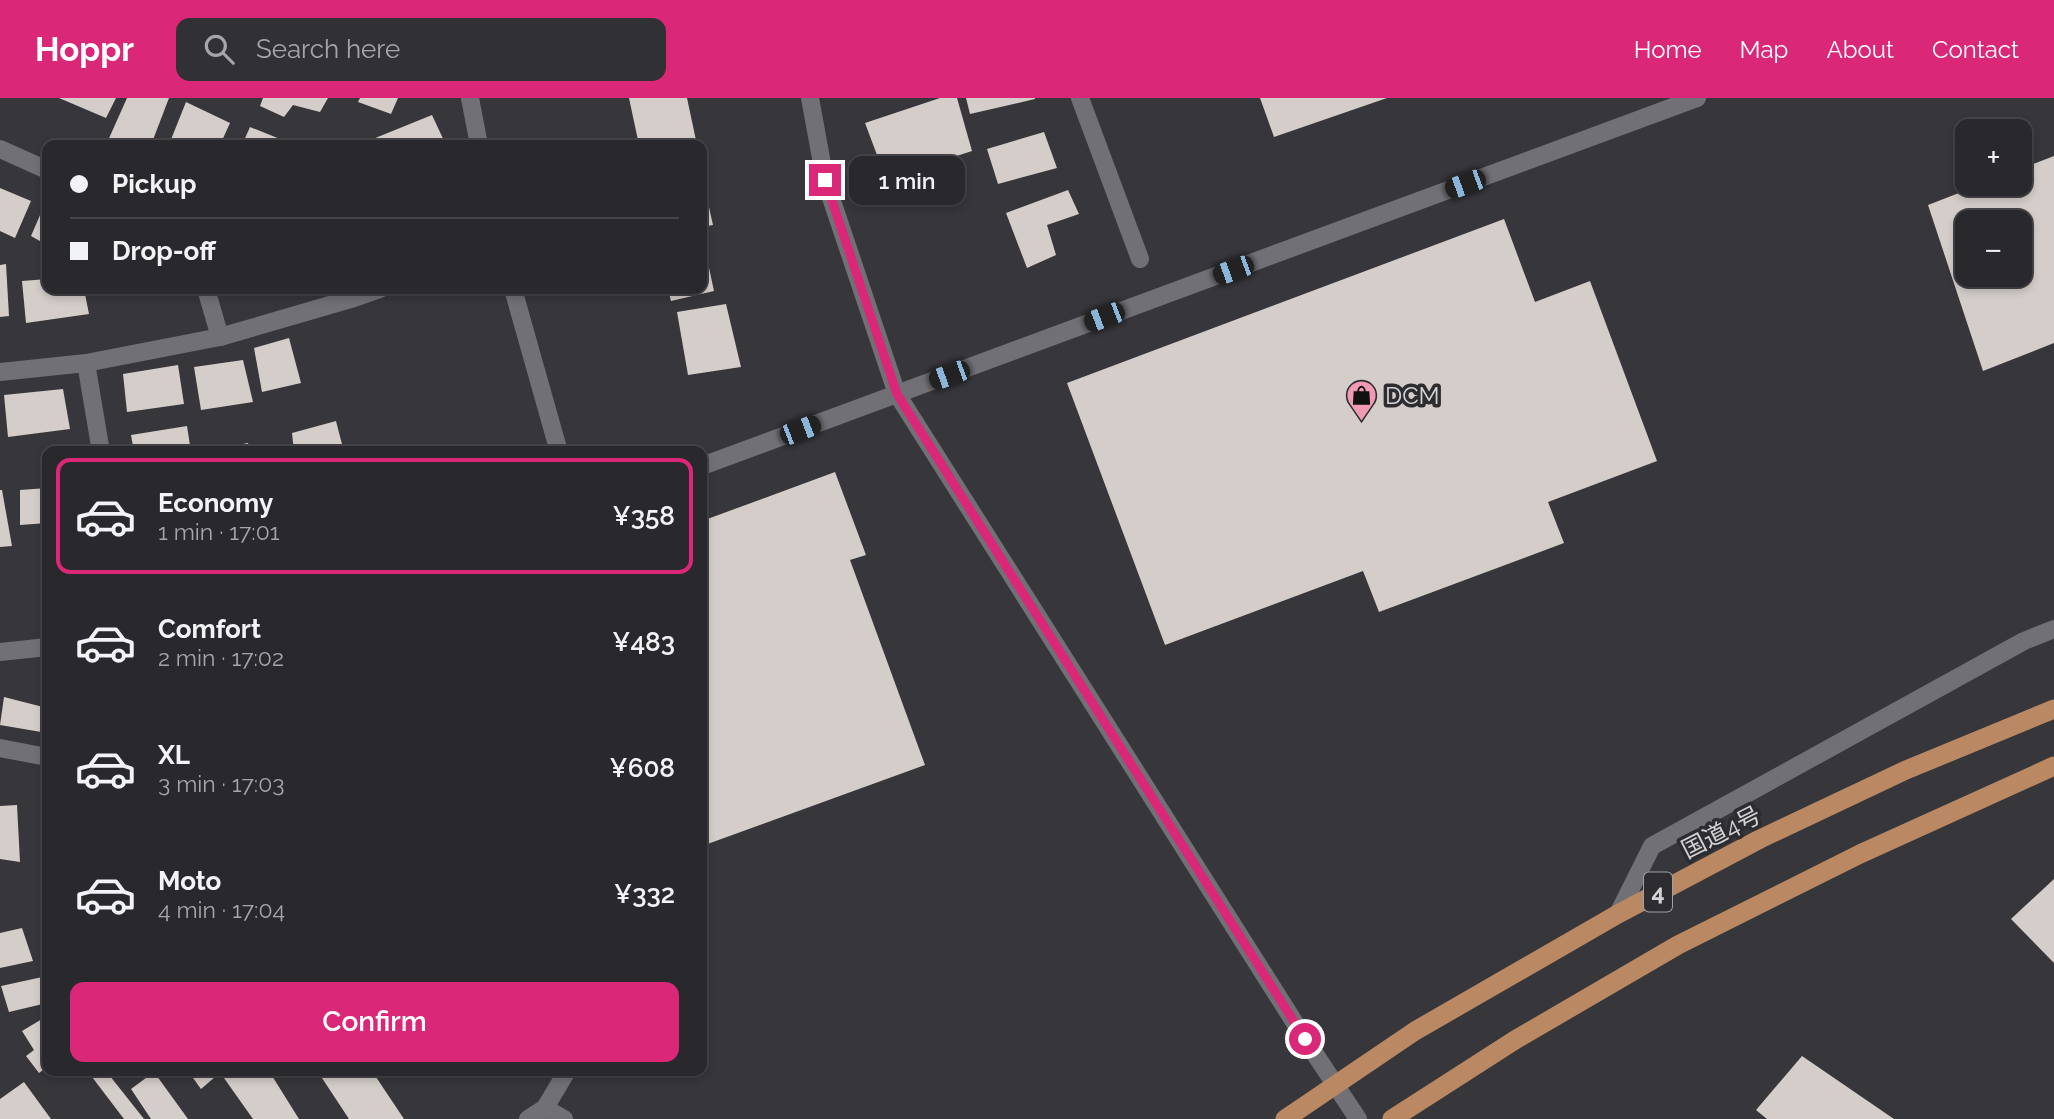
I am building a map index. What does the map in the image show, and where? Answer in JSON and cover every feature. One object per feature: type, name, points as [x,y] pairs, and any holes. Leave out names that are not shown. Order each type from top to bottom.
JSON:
[{"type":"highway","name":"国道4号","points":[[1285,1119],[1415,1031],[1618,914],[1760,839],[1906,770],[2054,709]]},
{"type":"highway","name":"4","points":[[1392,1119],[1515,1040],[1678,945],[1860,854],[2054,766]]},
{"type":"street","points":[[470,98],[479,140]]},
{"type":"street","points":[[810,98],[825,180],[897,394],[1358,1119]]},
{"type":"street","points":[[1080,98],[1140,259]]},
{"type":"street","points":[[707,465],[1697,98]]},
{"type":"street","points":[[0,149],[42,168]]},
{"type":"street","points":[[207,294],[220,337]]},
{"type":"street","points":[[0,372],[86,363],[220,337],[366,294]]},
{"type":"street","points":[[514,294],[557,446]]},
{"type":"street","points":[[86,363],[100,446]]},
{"type":"street","points":[[1618,914],[1652,846],[2024,641],[2054,629]]},
{"type":"street","points":[[0,652],[42,648]]},
{"type":"street","points":[[0,748],[42,756]]},
{"type":"street","points":[[528,1119],[545,1108],[564,1076]]},
{"type":"street","points":[[545,1108],[564,1119]]},
{"type":"building","points":[[59,98],[116,98],[106,118]]},
{"type":"building","points":[[127,98],[169,98],[153,140],[108,140]]},
{"type":"building","points":[[263,98],[328,98],[320,112],[293,105],[284,117],[260,106]]},
{"type":"building","points":[[360,98],[398,98],[391,114],[358,102]]},
{"type":"building","points":[[629,98],[687,98],[696,140],[638,140]]},
{"type":"building","points":[[940,98],[957,98],[972,151],[886,179],[865,123]]},
{"type":"building","points":[[966,98],[1035,98],[1035,99],[970,114]]},
{"type":"building","points":[[1260,98],[1387,98],[1274,137]]},
{"type":"building","points":[[186,102],[230,123],[222,140],[171,140]]},
{"type":"building","points":[[432,115],[444,140],[370,140]]},
{"type":"building","points":[[250,127],[282,140],[244,140]]},
{"type":"building","points":[[1044,132],[1057,168],[998,184],[987,149]]},
{"type":"building","points":[[2054,156],[2054,343],[1983,371],[1955,287],[2032,287],[2032,210],[1955,210],[1955,286],[1928,205],[1955,194],[2032,196],[2032,164]]},
{"type":"building","points":[[0,188],[31,201],[15,238],[0,231]]},
{"type":"building","points":[[1068,190],[1079,214],[1047,225],[1056,255],[1027,268],[1006,213]]},
{"type":"building","points":[[707,198],[713,225],[707,226]]},
{"type":"building","points":[[42,211],[42,242],[31,236]]},
{"type":"building","name":"DCM","points":[[1504,219],[1535,302],[1590,281],[1657,461],[1548,502],[1564,543],[1379,612],[1363,571],[1165,645],[1067,383]]},
{"type":"building","points":[[707,263],[714,291],[707,293]]},
{"type":"building","points":[[6,264],[9,316],[0,317],[0,265]]},
{"type":"building","points":[[42,279],[42,294],[85,294],[89,314],[26,323],[22,281]]},
{"type":"building","points":[[669,294],[701,294],[671,301]]},
{"type":"building","points":[[726,304],[741,367],[688,375],[677,312]]},
{"type":"building","points":[[289,338],[301,383],[262,392],[254,348]]},
{"type":"building","points":[[243,360],[253,402],[201,410],[194,367]]},
{"type":"building","points":[[178,365],[184,404],[127,412],[123,374]]},
{"type":"building","points":[[63,389],[70,429],[8,437],[4,395]]},
{"type":"building","points":[[336,421],[342,446],[293,446],[292,433]]},
{"type":"building","points":[[187,426],[190,446],[133,446],[131,435]]},
{"type":"building","points":[[835,472],[866,555],[850,560],[925,765],[707,844],[707,519]]},
{"type":"building","points":[[42,488],[42,523],[20,525],[20,490]]},
{"type":"building","points":[[2,490],[12,546],[0,547]]},
{"type":"building","points":[[4,697],[42,707],[42,732],[0,725]]},
{"type":"building","points":[[17,805],[20,862],[0,859],[0,806]]},
{"type":"building","points":[[2054,879],[2054,963],[2011,919]]},
{"type":"building","points":[[22,928],[33,961],[0,968],[0,933]]},
{"type":"building","points":[[42,977],[42,1004],[9,1012],[1,986]]},
{"type":"building","points":[[42,1019],[42,1071],[39,1073],[26,1056],[34,1050],[22,1031]]},
{"type":"building","points":[[1802,1056],[1894,1119],[1767,1119],[1756,1110]]},
{"type":"building","points":[[110,1076],[144,1119],[124,1119],[92,1077]]},
{"type":"building","points":[[149,1076],[157,1076],[188,1119],[151,1119],[131,1089]]},
{"type":"building","points":[[192,1076],[214,1076],[215,1077],[201,1089]]},
{"type":"building","points":[[223,1076],[272,1076],[299,1119],[253,1119]]},
{"type":"building","points":[[321,1076],[375,1076],[404,1119],[349,1119]]},
{"type":"building","points":[[24,1082],[51,1119],[0,1119],[0,1099]]},
{"type":"place","name":"DCM","points":[[1362,422]]},
{"type":"route","points":[[825,180],[897,394],[1305,1039]]}]
